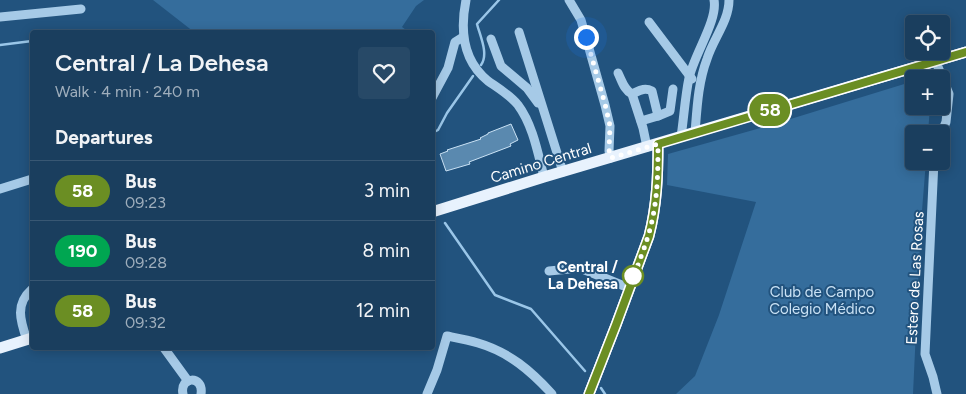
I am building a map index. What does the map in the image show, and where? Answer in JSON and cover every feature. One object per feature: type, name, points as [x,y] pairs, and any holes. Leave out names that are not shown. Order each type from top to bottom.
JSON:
[{"type":"main road","name":"Camino Central","points":[[435,211],[966,52]]},
{"type":"main road","points":[[589,394],[616,325],[652,222],[657,193],[653,145]]},
{"type":"main road","points":[[0,348],[30,339]]},
{"type":"street","points":[[466,0],[462,20],[467,54],[478,71],[517,103],[524,114],[534,140],[544,177]]},
{"type":"street","points":[[570,0],[581,20],[605,104],[610,126],[609,150],[611,158]]},
{"type":"street","points":[[681,137],[689,77],[713,16],[714,0]]},
{"type":"street","points":[[695,133],[698,93],[707,59],[728,12],[729,0]]},
{"type":"street","points":[[0,17],[81,9]]},
{"type":"street","points":[[649,22],[689,77],[700,86]]},
{"type":"street","points":[[519,32],[563,172]]},
{"type":"street","points":[[435,92],[448,68],[455,42],[463,37]]},
{"type":"street","points":[[491,39],[501,66],[527,88],[543,110]]},
{"type":"street","points":[[936,62],[949,94],[945,125]]},
{"type":"street","points":[[618,73],[627,92],[632,94],[641,121],[653,145]]},
{"type":"street","points":[[632,94],[647,88],[652,91],[658,116]]},
{"type":"street","points":[[641,121],[670,111],[673,89]]},
{"type":"street","name":"Estero de Las Rosas","points":[[934,170],[925,354],[937,394]]},
{"type":"street","points":[[0,189],[30,180]]},
{"type":"street","points":[[549,271],[580,268],[629,288]]},
{"type":"street","points":[[30,292],[22,302],[20,314],[22,326],[30,339]]},
{"type":"street","points":[[427,394],[437,370],[447,336],[484,345],[513,358],[534,375],[552,394]]},
{"type":"street","points":[[165,350],[188,381]]},
{"type":"street","points":[[183,394],[183,385],[188,381],[199,383],[201,394]]},
{"type":"green space","points":[[153,0],[424,0],[416,6],[402,27],[406,30],[191,30]]},
{"type":"green space","name":"Club de Campo Colegio Médico","points":[[905,84],[905,115],[929,115],[929,125],[905,125],[905,170],[925,170],[913,394],[676,394],[695,376],[719,315],[756,202],[667,185],[668,154]]},
{"type":"building","points":[[511,124],[518,140],[510,144],[511,146],[469,162],[470,164],[446,171],[440,154],[481,139],[488,133]]},
{"type":"waterway","points":[[481,65],[484,50],[477,24],[499,0]]},
{"type":"waterway","points":[[0,45],[30,41]]},
{"type":"waterway","points":[[435,132],[438,130],[447,113],[473,76]]},
{"type":"waterway","points":[[445,223],[495,295],[531,309],[585,371]]},
{"type":"waterway","points":[[601,388],[605,394]]},
{"type":"bus line","name":"58","points":[[589,394],[649,236],[657,193],[658,144],[966,52]]},
{"type":"place","name":"Central / La Dehesa","points":[[633,276]]},
{"type":"route","points":[[586,37],[610,126],[609,150],[611,158],[658,144],[658,178],[655,208],[649,236],[633,276]]}]
